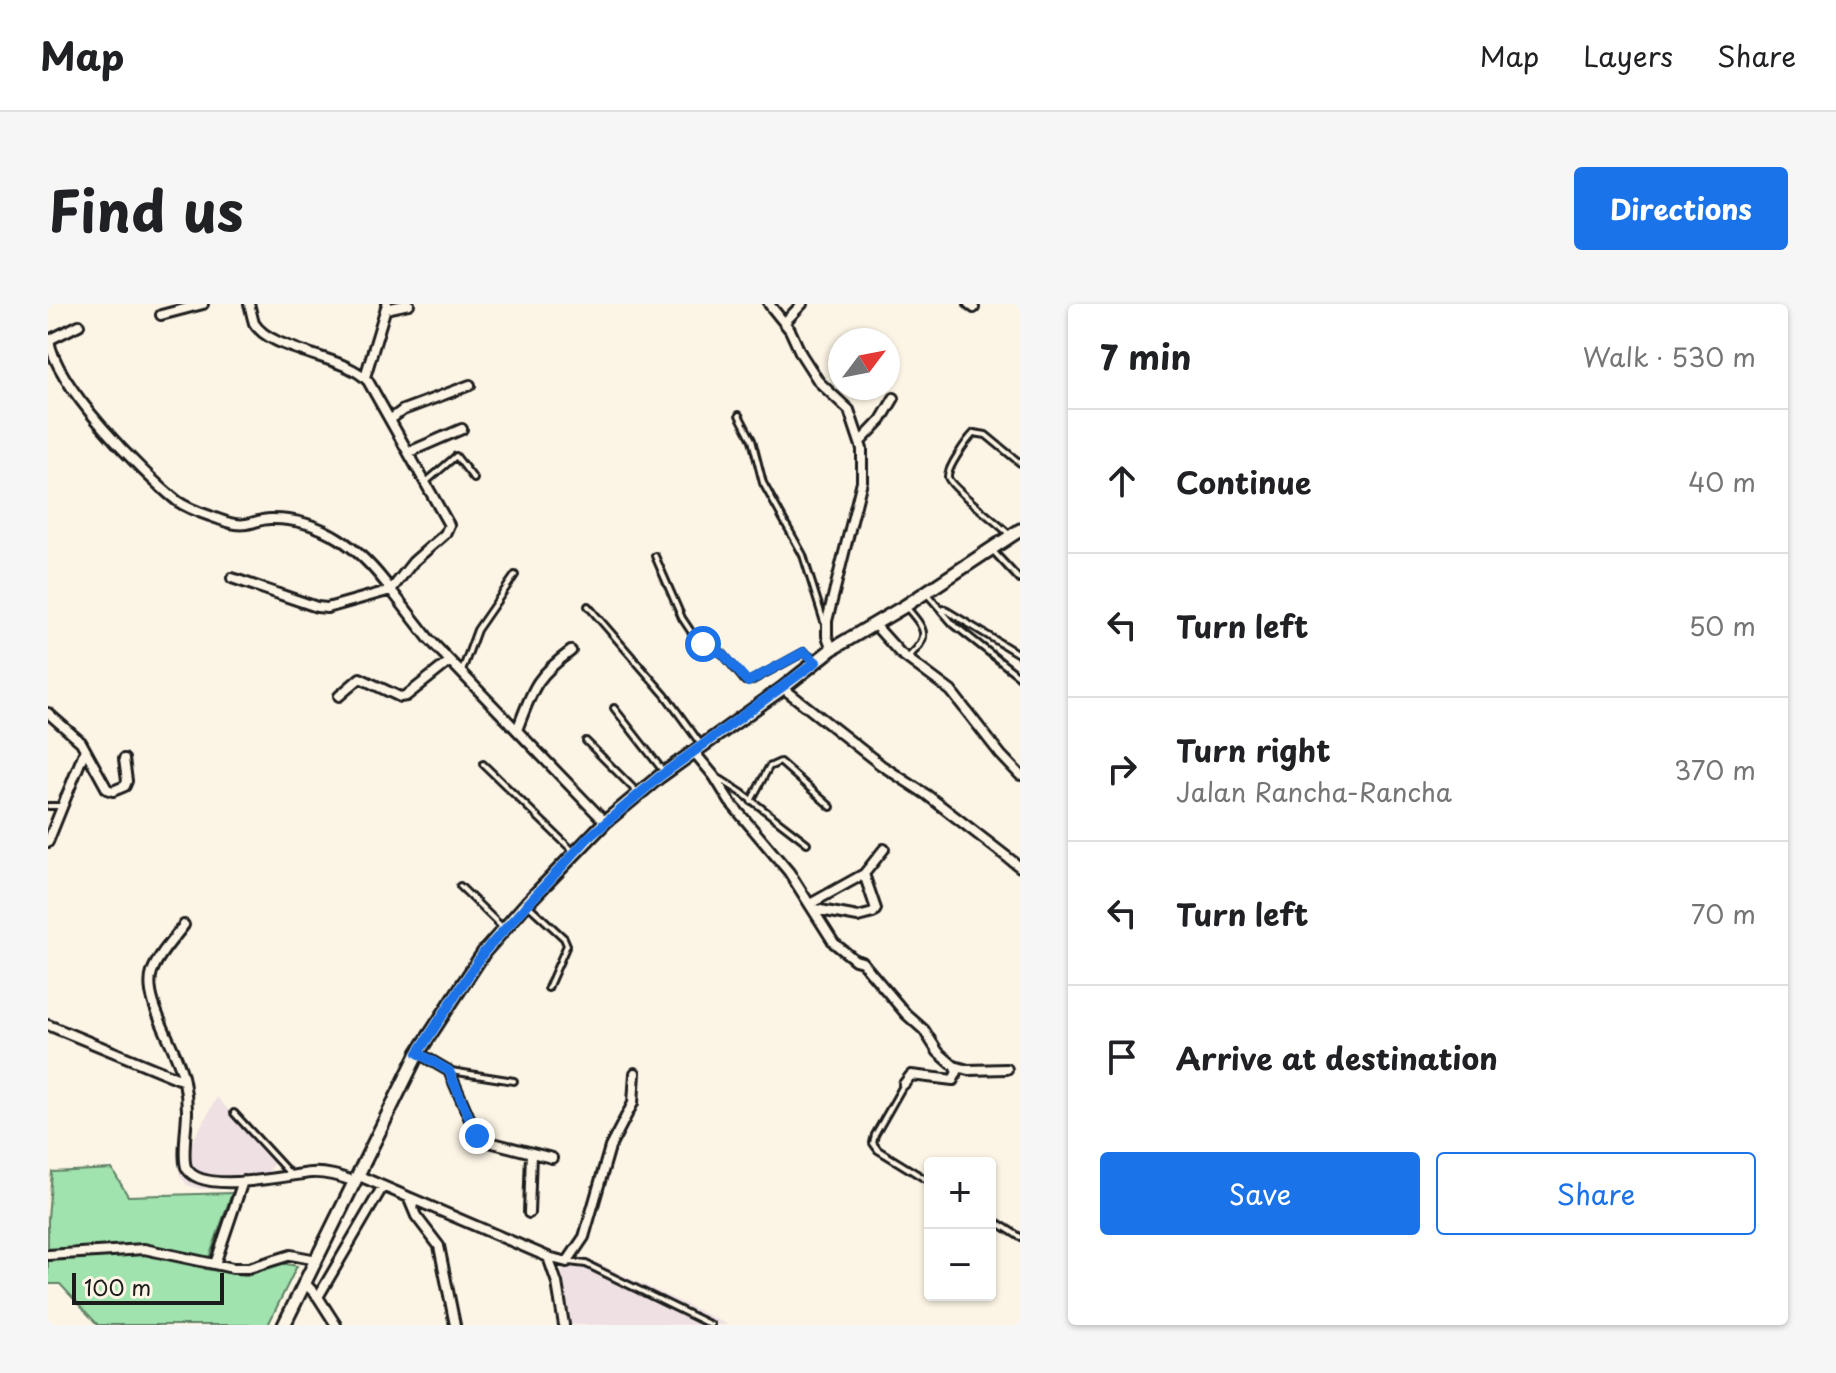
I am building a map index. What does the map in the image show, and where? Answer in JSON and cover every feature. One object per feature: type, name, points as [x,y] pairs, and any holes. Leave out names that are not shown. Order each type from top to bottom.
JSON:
[{"type":"main road","points":[[284,1325],[418,1053],[503,928],[605,822],[664,773],[832,649],[905,606],[1016,533]]},
{"type":"street","points":[[161,315],[203,304]]},
{"type":"street","points":[[232,578],[327,608],[391,590],[413,562],[449,529],[446,517],[365,377],[269,337],[253,321],[249,304]]},
{"type":"street","points":[[365,377],[386,307],[409,304]]},
{"type":"street","points":[[769,304],[819,382],[849,410],[860,442],[862,481],[826,629],[832,649]]},
{"type":"street","points":[[784,323],[802,304]]},
{"type":"street","points":[[79,325],[48,340],[53,357],[75,393],[144,471],[190,509],[244,525],[266,519],[292,520],[341,538],[360,553],[461,673],[605,822]]},
{"type":"street","points":[[391,419],[403,410],[470,385]]},
{"type":"street","points":[[860,442],[881,420],[893,400]]},
{"type":"street","points":[[409,452],[462,429]]},
{"type":"street","points":[[874,624],[907,658],[951,691],[1020,775]]},
{"type":"street","points":[[517,730],[537,682],[546,669],[571,651]]},
{"type":"street","points":[[339,696],[360,678],[395,697],[406,696],[450,661]]},
{"type":"street","points":[[783,688],[1020,867]]},
{"type":"street","points":[[48,713],[75,736],[107,789],[113,791],[125,786],[124,759]]},
{"type":"street","points":[[698,749],[730,802],[775,854],[834,943],[862,962],[957,1072],[953,1080],[911,1075],[904,1084]]},
{"type":"street","points":[[48,842],[85,750]]},
{"type":"street","points":[[812,906],[864,874],[884,849]]},
{"type":"street","points":[[812,906],[858,917],[873,913],[876,909],[864,874]]},
{"type":"street","points":[[184,925],[160,957],[150,976],[150,983],[152,997],[179,1061],[184,1081],[187,1109],[185,1164],[199,1178],[243,1181],[329,1173],[355,1178],[383,1186],[548,1257],[567,1262],[584,1237],[610,1147],[633,1103],[635,1073]]},
{"type":"street","points":[[48,1025],[184,1081]]},
{"type":"street","points":[[418,1053],[449,1071],[477,1136],[485,1141],[552,1158]]},
{"type":"street","points":[[954,1066],[968,1070],[1007,1069]]},
{"type":"street","points":[[529,1213],[531,1153]]},
{"type":"street","points":[[215,1264],[243,1181]]},
{"type":"street","points":[[318,1297],[383,1186]]},
{"type":"street","points":[[408,1197],[416,1216],[439,1246],[455,1325]]},
{"type":"street","points":[[48,1255],[144,1249],[249,1268],[291,1255],[317,1260]]},
{"type":"street","points":[[548,1257],[557,1283],[561,1323]]},
{"type":"street","points":[[305,1283],[336,1325]]},
{"type":"lane","points":[[739,415],[752,440],[763,483],[803,555],[826,629]]},
{"type":"lane","points":[[1016,533],[955,490],[948,480],[948,473],[967,439],[980,432],[1020,463]]},
{"type":"lane","points":[[426,482],[456,456],[474,479]]},
{"type":"lane","points":[[991,549],[1020,580]]},
{"type":"lane","points":[[655,556],[682,618],[694,636],[723,654],[745,681],[751,681],[804,652],[816,662]]},
{"type":"lane","points":[[461,673],[477,630],[515,575]]},
{"type":"lane","points":[[925,592],[953,624],[1020,677]]},
{"type":"lane","points":[[588,606],[665,695],[698,749]]},
{"type":"lane","points":[[905,606],[920,623],[924,639],[921,646],[907,658]]},
{"type":"lane","points":[[938,606],[1020,655]]},
{"type":"lane","points":[[614,708],[664,773]]},
{"type":"lane","points":[[586,741],[638,794]]},
{"type":"lane","points":[[751,801],[769,767],[780,762],[831,807]]},
{"type":"lane","points":[[483,764],[575,853]]},
{"type":"lane","points":[[714,776],[807,843]]},
{"type":"lane","points":[[48,806],[61,806]]},
{"type":"lane","points":[[460,886],[503,928]]},
{"type":"lane","points":[[527,903],[564,938],[567,945],[548,988]]},
{"type":"lane","points":[[449,1071],[514,1081]]},
{"type":"lane","points":[[904,1084],[873,1143],[878,1150],[924,1178]]},
{"type":"lane","points":[[234,1113],[292,1176]]},
{"type":"lane","points":[[996,1222],[1020,1237]]},
{"type":"lane","points":[[567,1262],[586,1264],[711,1325]]},
{"type":"shaded area","points":[[217,1097],[274,1162],[261,1188],[199,1189],[187,1185],[179,1174],[181,1162]]},
{"type":"shaded area","points":[[579,1257],[729,1325],[569,1325],[562,1268],[575,1268]]},
{"type":"green space","points":[[112,1169],[128,1196],[232,1193],[205,1269],[247,1276],[281,1263],[297,1266],[268,1325],[98,1325],[60,1284],[48,1284],[52,1172]]},
{"type":"route","points":[[477,1136],[449,1071],[418,1053],[484,952],[503,928],[605,822],[659,777],[816,662],[804,652],[748,682],[730,666],[723,654],[703,644]]}]
